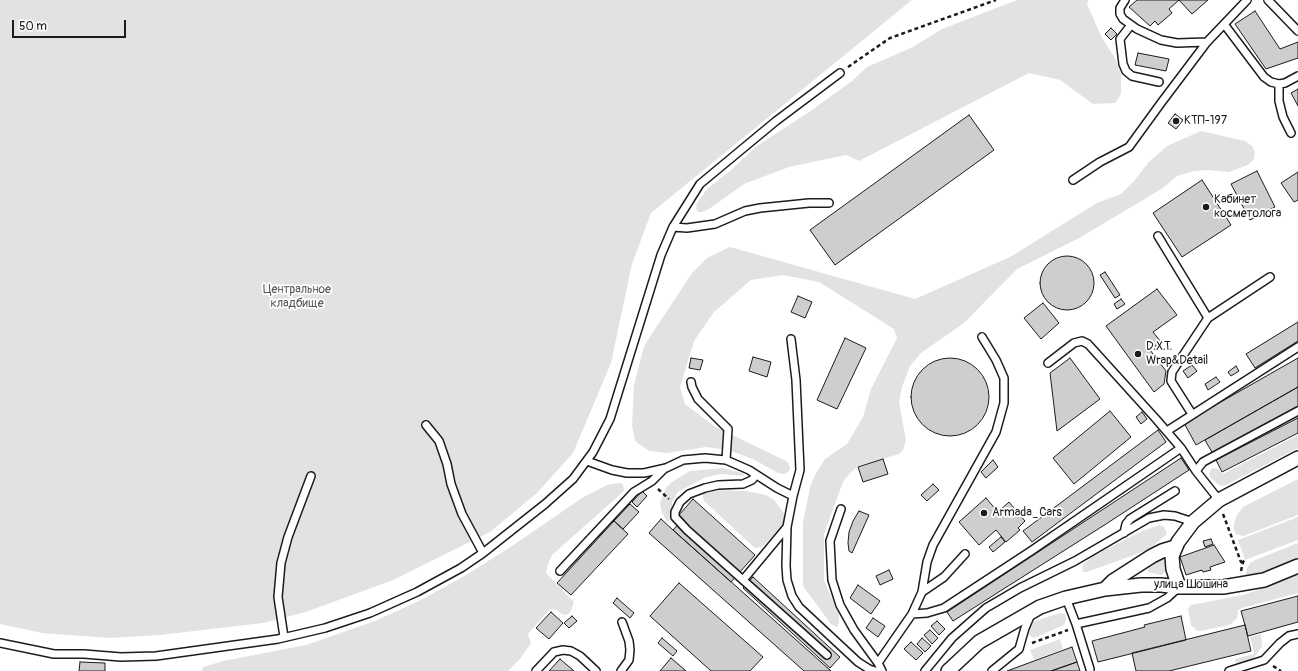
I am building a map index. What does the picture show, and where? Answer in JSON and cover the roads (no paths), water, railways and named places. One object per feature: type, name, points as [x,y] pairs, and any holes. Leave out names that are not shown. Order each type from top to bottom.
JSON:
[{"type":"street","points":[[1179,587],[1172,561],[1175,547],[1193,522],[1218,500],[1298,458]]},
{"type":"street","name":"улица Шошина","points":[[1105,589],[1113,581],[1152,556],[1175,547]]},
{"type":"street","name":"улица Шошина","points":[[948,671],[979,642],[1040,607],[1066,598],[1105,589],[1140,585],[1223,587],[1264,580],[1298,566]]},
{"type":"lane","points":[[1125,0],[1120,8],[1120,14],[1123,19],[1148,35],[1161,40],[1176,43],[1207,42]]},
{"type":"lane","points":[[1074,180],[1100,162],[1129,147],[1207,42],[1247,0]]},
{"type":"lane","points":[[1268,0],[1298,31]]},
{"type":"lane","points":[[1224,24],[1264,78],[1279,84],[1285,83],[1298,76]]},
{"type":"lane","points":[[1131,25],[1120,39],[1126,71],[1132,76],[1160,82]]},
{"type":"lane","points":[[0,643],[54,654],[84,654],[121,657],[156,656],[284,637],[325,628],[370,613],[417,592],[462,568],[551,499],[572,479],[593,452],[610,419],[661,255],[673,227],[700,184],[776,121],[840,73]]},
{"type":"lane","points":[[1279,84],[1279,101],[1283,117],[1291,133]]},
{"type":"lane","points":[[673,227],[686,228],[715,224],[745,211],[760,208],[809,203],[828,203]]},
{"type":"lane","points":[[1158,236],[1208,318]]},
{"type":"lane","points":[[1192,414],[1171,381],[1172,372],[1208,318],[1270,277]]},
{"type":"lane","points":[[878,663],[912,614],[922,592],[933,545],[996,432],[1004,402],[1004,378],[996,360],[982,337]]},
{"type":"lane","points":[[791,338],[797,396],[800,470],[792,496],[787,527],[787,580],[792,596],[799,607],[858,662],[875,671]]},
{"type":"lane","points":[[1048,363],[1074,343],[1082,341],[1088,344],[1167,431],[1218,500]]},
{"type":"lane","points":[[1167,431],[1298,347]]},
{"type":"lane","points":[[691,382],[698,399],[728,429],[726,460]]},
{"type":"lane","points":[[1196,471],[1203,462],[1298,411]]},
{"type":"lane","points":[[426,425],[438,441],[447,464],[451,484],[462,514],[483,553]]},
{"type":"lane","points":[[912,614],[927,613],[944,608],[1031,551],[1180,448]]},
{"type":"lane","points":[[587,461],[612,470],[627,473],[644,473],[666,468],[683,460],[705,458],[726,460],[749,470],[792,496]]},
{"type":"lane","points":[[560,571],[634,492],[652,481],[666,468]]},
{"type":"lane","points":[[756,475],[752,480],[743,484],[718,485],[693,492],[684,498],[678,506],[675,512],[676,519],[827,655]]},
{"type":"lane","points":[[284,637],[278,597],[281,563],[288,537],[311,476]]},
{"type":"lane","points":[[1124,533],[1126,524],[1130,519],[1175,491]]},
{"type":"lane","points":[[841,509],[830,541],[832,580],[840,605],[850,624],[882,671]]},
{"type":"lane","points":[[925,671],[952,638],[986,608],[1020,588],[1075,561],[1149,518],[1164,515],[1175,516],[1193,522]]},
{"type":"lane","points":[[743,580],[787,527]]},
{"type":"lane","points":[[922,592],[944,577],[965,554]]},
{"type":"lane","points":[[1076,626],[1149,608],[1168,598],[1179,587]]},
{"type":"lane","points":[[1066,598],[1090,669]]},
{"type":"lane","points":[[992,671],[1019,649],[1025,628],[1032,612]]},
{"type":"lane","points":[[621,671],[628,660],[630,650],[629,641],[622,622]]},
{"type":"lane","points":[[1229,671],[1264,660],[1289,636],[1298,634]]},
{"type":"lane","points":[[536,671],[554,652],[563,650],[571,651],[580,656],[596,671]]},
{"type":"place","name":"КТП-197","points":[[1176,121]]},
{"type":"place","name":"Кабинет косметолога","points":[[1206,207]]},
{"type":"place","name":"D.X.T. Wrap&Detail","points":[[1138,354]]},
{"type":"place","name":"Armada_Cars","points":[[984,513]]},
{"type":"park label","name":"Центральное кладбище","points":[[297,297]]}]
